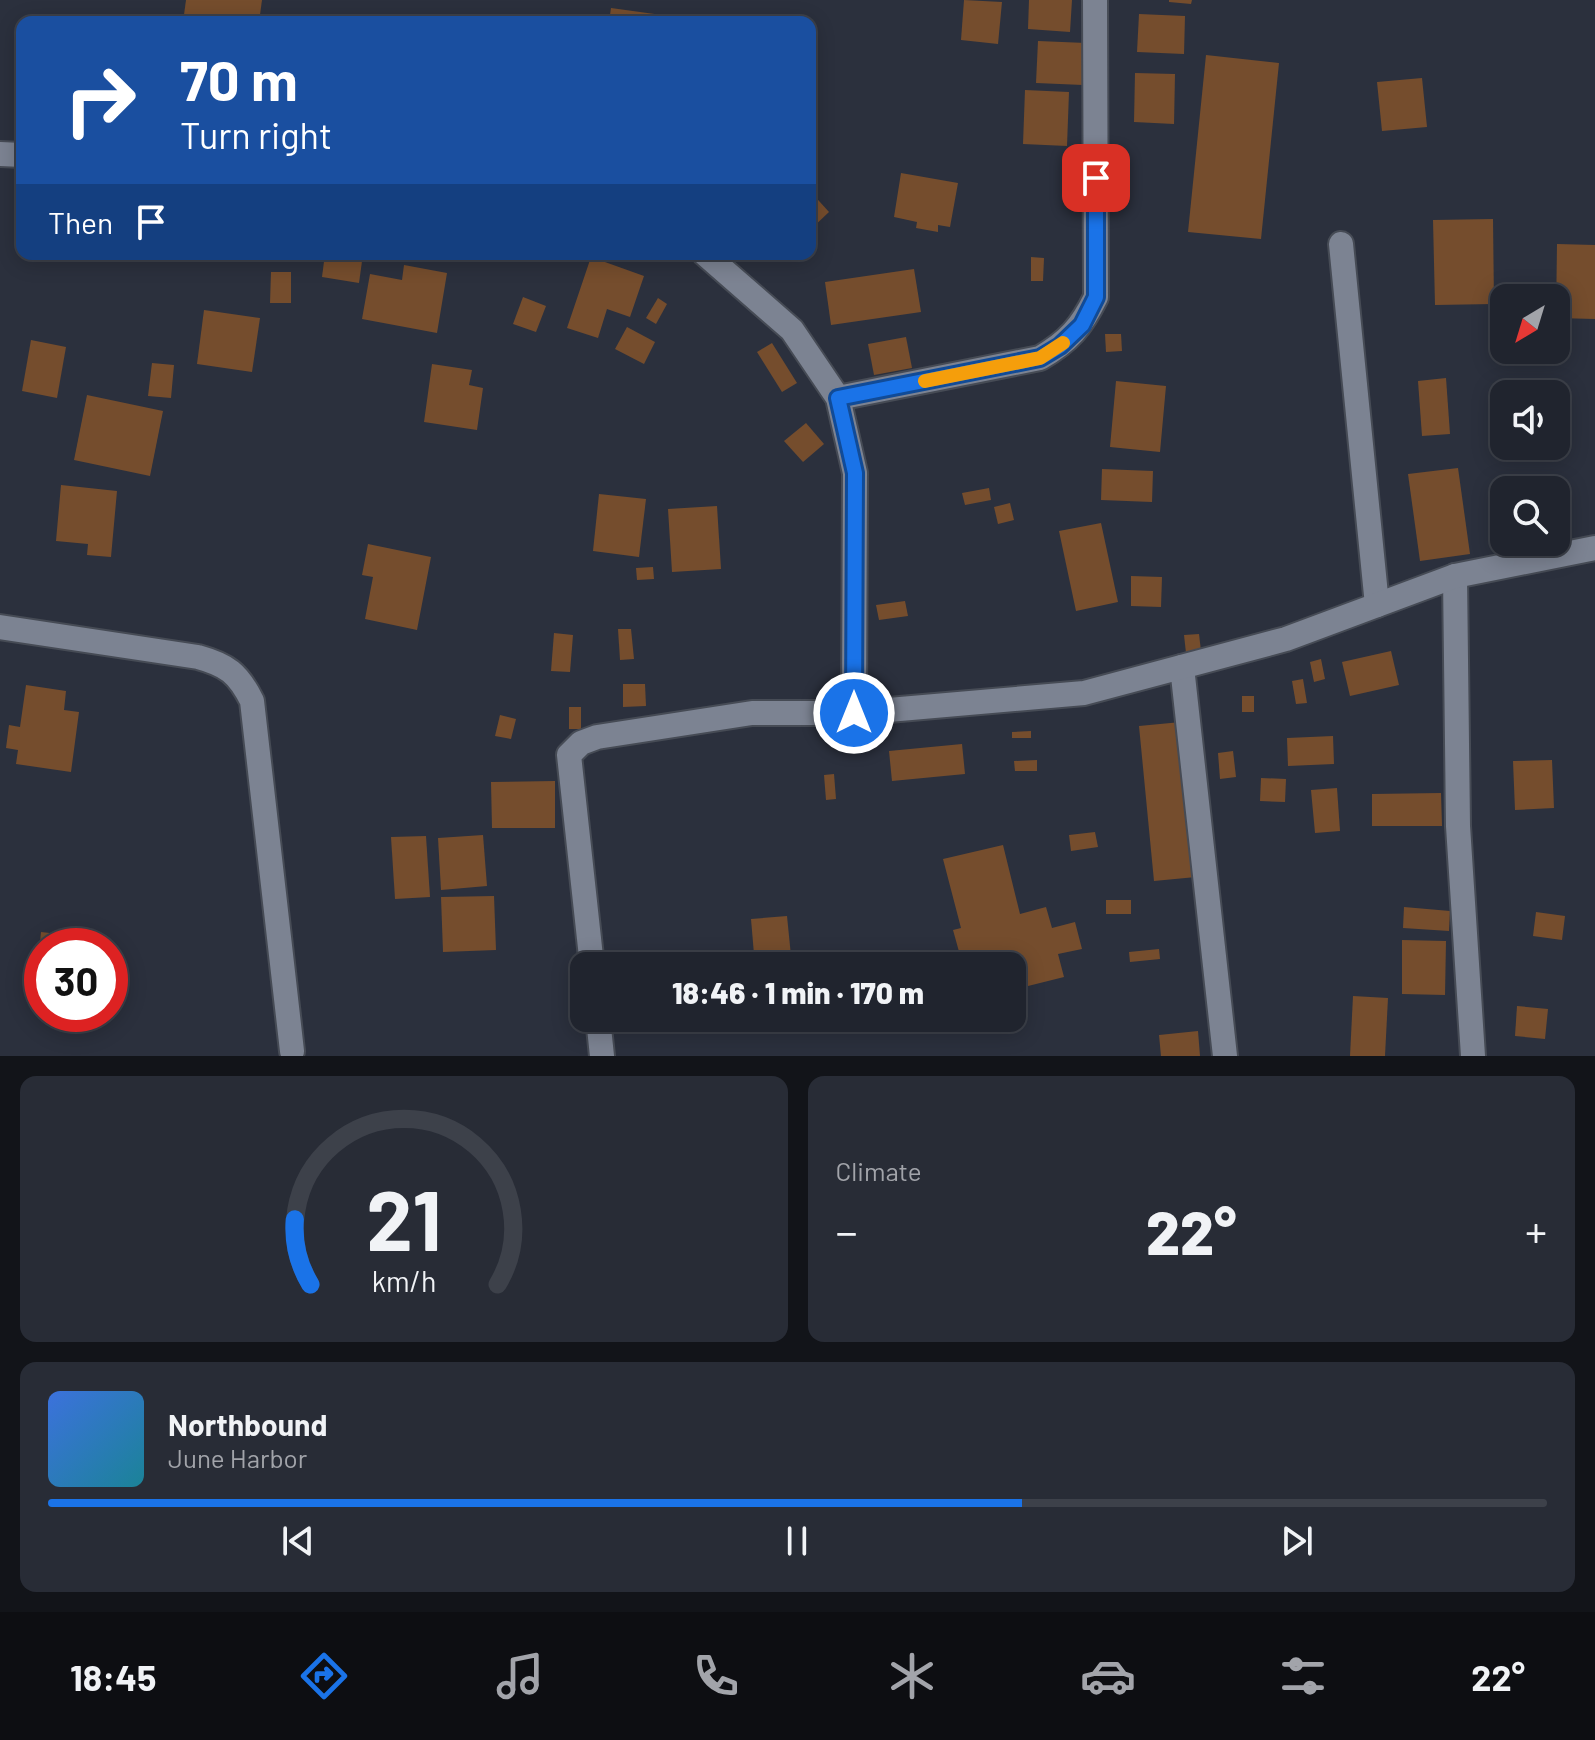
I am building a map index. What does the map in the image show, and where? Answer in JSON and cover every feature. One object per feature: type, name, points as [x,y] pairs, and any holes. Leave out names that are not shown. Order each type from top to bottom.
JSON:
[{"type":"street","points":[[838,398],[1040,358],[1060,346],[1082,325],[1096,297],[1095,0]]},
{"type":"street","points":[[1341,244],[1377,605]]},
{"type":"street","points":[[712,260],[792,330],[838,398],[855,473],[854,713]]},
{"type":"street","points":[[590,952],[569,755],[581,743],[597,737],[752,713],[854,713],[1084,693],[1286,639],[1455,576],[1595,548]]},
{"type":"street","points":[[1455,576],[1458,826],[1473,1056]]},
{"type":"street","points":[[0,627],[198,657],[222,664],[242,682],[252,701],[292,1051]]},
{"type":"street","points":[[1182,667],[1225,1056]]},
{"type":"street","points":[[599,1032],[602,1056]]},
{"type":"building","points":[[186,0],[262,0],[260,16],[184,16]]},
{"type":"building","points":[[964,0],[1002,2],[998,44],[961,40]]},
{"type":"building","points":[[1029,0],[1072,0],[1070,32],[1028,29]]},
{"type":"building","points":[[1169,0],[1192,0],[1191,4]]},
{"type":"building","points":[[611,8],[669,16],[610,16]]},
{"type":"building","points":[[1139,14],[1185,16],[1184,54],[1137,52]]},
{"type":"building","points":[[1038,41],[1086,43],[1083,85],[1036,83]]},
{"type":"building","points":[[1206,55],[1279,63],[1261,239],[1188,232]]},
{"type":"building","points":[[1135,73],[1175,74],[1174,124],[1134,122]]},
{"type":"building","points":[[1422,78],[1427,127],[1382,131],[1377,82]]},
{"type":"building","points":[[1025,90],[1069,92],[1067,146],[1023,144]]},
{"type":"building","points":[[901,173],[958,183],[950,227],[938,225],[938,232],[916,228],[917,222],[894,217]]},
{"type":"building","points":[[816,198],[829,212],[816,224]]},
{"type":"building","points":[[1493,219],[1494,284],[1490,284],[1490,304],[1435,305],[1433,220]]},
{"type":"building","points":[[1557,244],[1595,245],[1595,319],[1570,318],[1570,284],[1556,284]]},
{"type":"building","points":[[1031,257],[1044,258],[1043,281],[1031,281]]},
{"type":"building","points":[[324,260],[362,260],[359,283],[322,277]]},
{"type":"building","points":[[590,260],[599,260],[644,276],[630,317],[607,309],[598,338],[567,328]]},
{"type":"building","points":[[404,265],[447,273],[437,333],[362,319],[370,274],[402,280]]},
{"type":"building","points":[[914,269],[921,312],[831,325],[825,282]]},
{"type":"building","points":[[271,272],[291,272],[291,303],[270,303]]},
{"type":"building","points":[[523,297],[546,306],[536,332],[513,324]]},
{"type":"building","points":[[658,298],[667,304],[656,324],[646,318]]},
{"type":"building","points":[[204,310],[260,318],[252,372],[197,364]]},
{"type":"building","points":[[627,327],[655,342],[644,364],[615,349]]},
{"type":"building","points":[[1105,334],[1121,334],[1122,351],[1106,352]]},
{"type":"building","points":[[906,337],[912,368],[874,375],[868,344]]},
{"type":"building","points":[[31,340],[66,347],[57,398],[22,391]]},
{"type":"building","points":[[772,343],[797,383],[782,392],[757,352]]},
{"type":"building","points":[[152,363],[174,365],[171,398],[148,396]]},
{"type":"building","points":[[432,364],[472,370],[469,385],[483,388],[477,430],[424,422]]},
{"type":"building","points":[[1446,378],[1450,434],[1422,436],[1418,381]]},
{"type":"building","points":[[1116,381],[1166,386],[1160,452],[1110,447]]},
{"type":"building","points":[[87,395],[163,411],[150,476],[74,460]]},
{"type":"building","points":[[806,423],[824,444],[803,462],[784,441]]},
{"type":"building","points":[[1458,468],[1470,554],[1420,561],[1408,474]]},
{"type":"building","points":[[1102,469],[1153,471],[1152,502],[1101,500]]},
{"type":"building","points":[[61,485],[117,491],[111,557],[87,555],[88,544],[56,541]]},
{"type":"building","points":[[989,488],[991,500],[965,505],[962,493]]},
{"type":"building","points":[[599,494],[646,499],[639,557],[593,551]]},
{"type":"building","points":[[1010,503],[1014,520],[998,524],[994,507]]},
{"type":"building","points":[[717,506],[721,569],[672,572],[668,509]]},
{"type":"building","points":[[1101,523],[1118,602],[1076,611],[1059,531]]},
{"type":"building","points":[[368,544],[431,557],[417,630],[365,619],[373,577],[362,575]]},
{"type":"building","points":[[653,567],[654,579],[637,580],[636,568]]},
{"type":"building","points":[[1131,576],[1162,577],[1161,607],[1131,606]]},
{"type":"building","points":[[905,601],[908,616],[879,620],[876,605]]},
{"type":"building","points":[[618,629],[631,629],[634,659],[620,660]]},
{"type":"building","points":[[554,633],[573,635],[570,672],[551,671]]},
{"type":"building","points":[[1199,634],[1201,651],[1186,653],[1184,635]]},
{"type":"building","points":[[1391,651],[1399,685],[1350,696],[1342,662]]},
{"type":"building","points":[[1321,659],[1325,679],[1314,682],[1310,662]]},
{"type":"building","points":[[1303,679],[1307,703],[1296,704],[1292,681]]},
{"type":"building","points":[[623,684],[645,684],[646,706],[623,707]]},
{"type":"building","points":[[26,685],[66,691],[64,710],[79,712],[71,772],[16,764],[18,750],[6,748],[9,725],[20,727]]},
{"type":"building","points":[[1242,696],[1254,696],[1254,712],[1242,712]]},
{"type":"building","points":[[569,707],[581,707],[581,729],[569,729]]},
{"type":"building","points":[[500,715],[516,719],[511,739],[495,736]]},
{"type":"building","points":[[1181,722],[1196,877],[1154,881],[1139,726]]},
{"type":"building","points":[[1031,731],[1031,738],[1012,738],[1012,732]]},
{"type":"building","points":[[1333,736],[1334,764],[1288,766],[1287,738]]},
{"type":"building","points":[[962,744],[965,774],[892,781],[889,751]]},
{"type":"building","points":[[1233,751],[1236,777],[1220,779],[1218,753]]},
{"type":"building","points":[[1037,760],[1037,771],[1015,771],[1014,761]]},
{"type":"building","points":[[1552,760],[1554,808],[1515,810],[1513,761]]},
{"type":"building","points":[[834,774],[836,799],[826,800],[824,775]]},
{"type":"building","points":[[1261,778],[1286,779],[1285,802],[1260,801]]},
{"type":"building","points":[[555,781],[555,828],[492,828],[491,782]]},
{"type":"building","points":[[1337,788],[1340,831],[1315,833],[1311,790]]},
{"type":"building","points":[[1441,793],[1442,826],[1372,826],[1372,794]]},
{"type":"building","points":[[1095,832],[1098,847],[1071,851],[1069,835]]},
{"type":"building","points":[[483,835],[487,886],[441,890],[438,838]]},
{"type":"building","points":[[426,836],[430,897],[395,899],[391,837]]},
{"type":"building","points":[[1003,845],[1020,914],[1046,907],[1052,928],[1075,922],[1082,949],[1058,954],[1064,977],[1026,986],[1026,952],[959,952],[953,930],[961,928],[943,859]]},
{"type":"building","points":[[494,896],[496,950],[443,952],[441,897]]},
{"type":"building","points":[[1106,900],[1131,900],[1131,914],[1106,914]]},
{"type":"building","points":[[1404,907],[1450,911],[1449,931],[1403,928]]},
{"type":"building","points":[[1536,912],[1565,916],[1562,940],[1533,936]]},
{"type":"building","points":[[787,916],[791,952],[754,952],[751,919]]},
{"type":"building","points":[[1402,940],[1446,941],[1445,995],[1402,994]]},
{"type":"building","points":[[1159,949],[1160,959],[1130,962],[1129,952]]},
{"type":"building","points":[[1353,996],[1388,998],[1385,1056],[1350,1056]]},
{"type":"building","points":[[1517,1006],[1548,1009],[1545,1039],[1515,1036]]},
{"type":"building","points":[[1198,1031],[1200,1056],[1161,1056],[1159,1035]]},
{"type":"slow traffic","points":[[925,381],[1040,358],[1063,343]]},
{"type":"route","points":[[854,713],[855,473],[838,398],[1040,358],[1060,346],[1082,325],[1096,297],[1096,178]]}]
